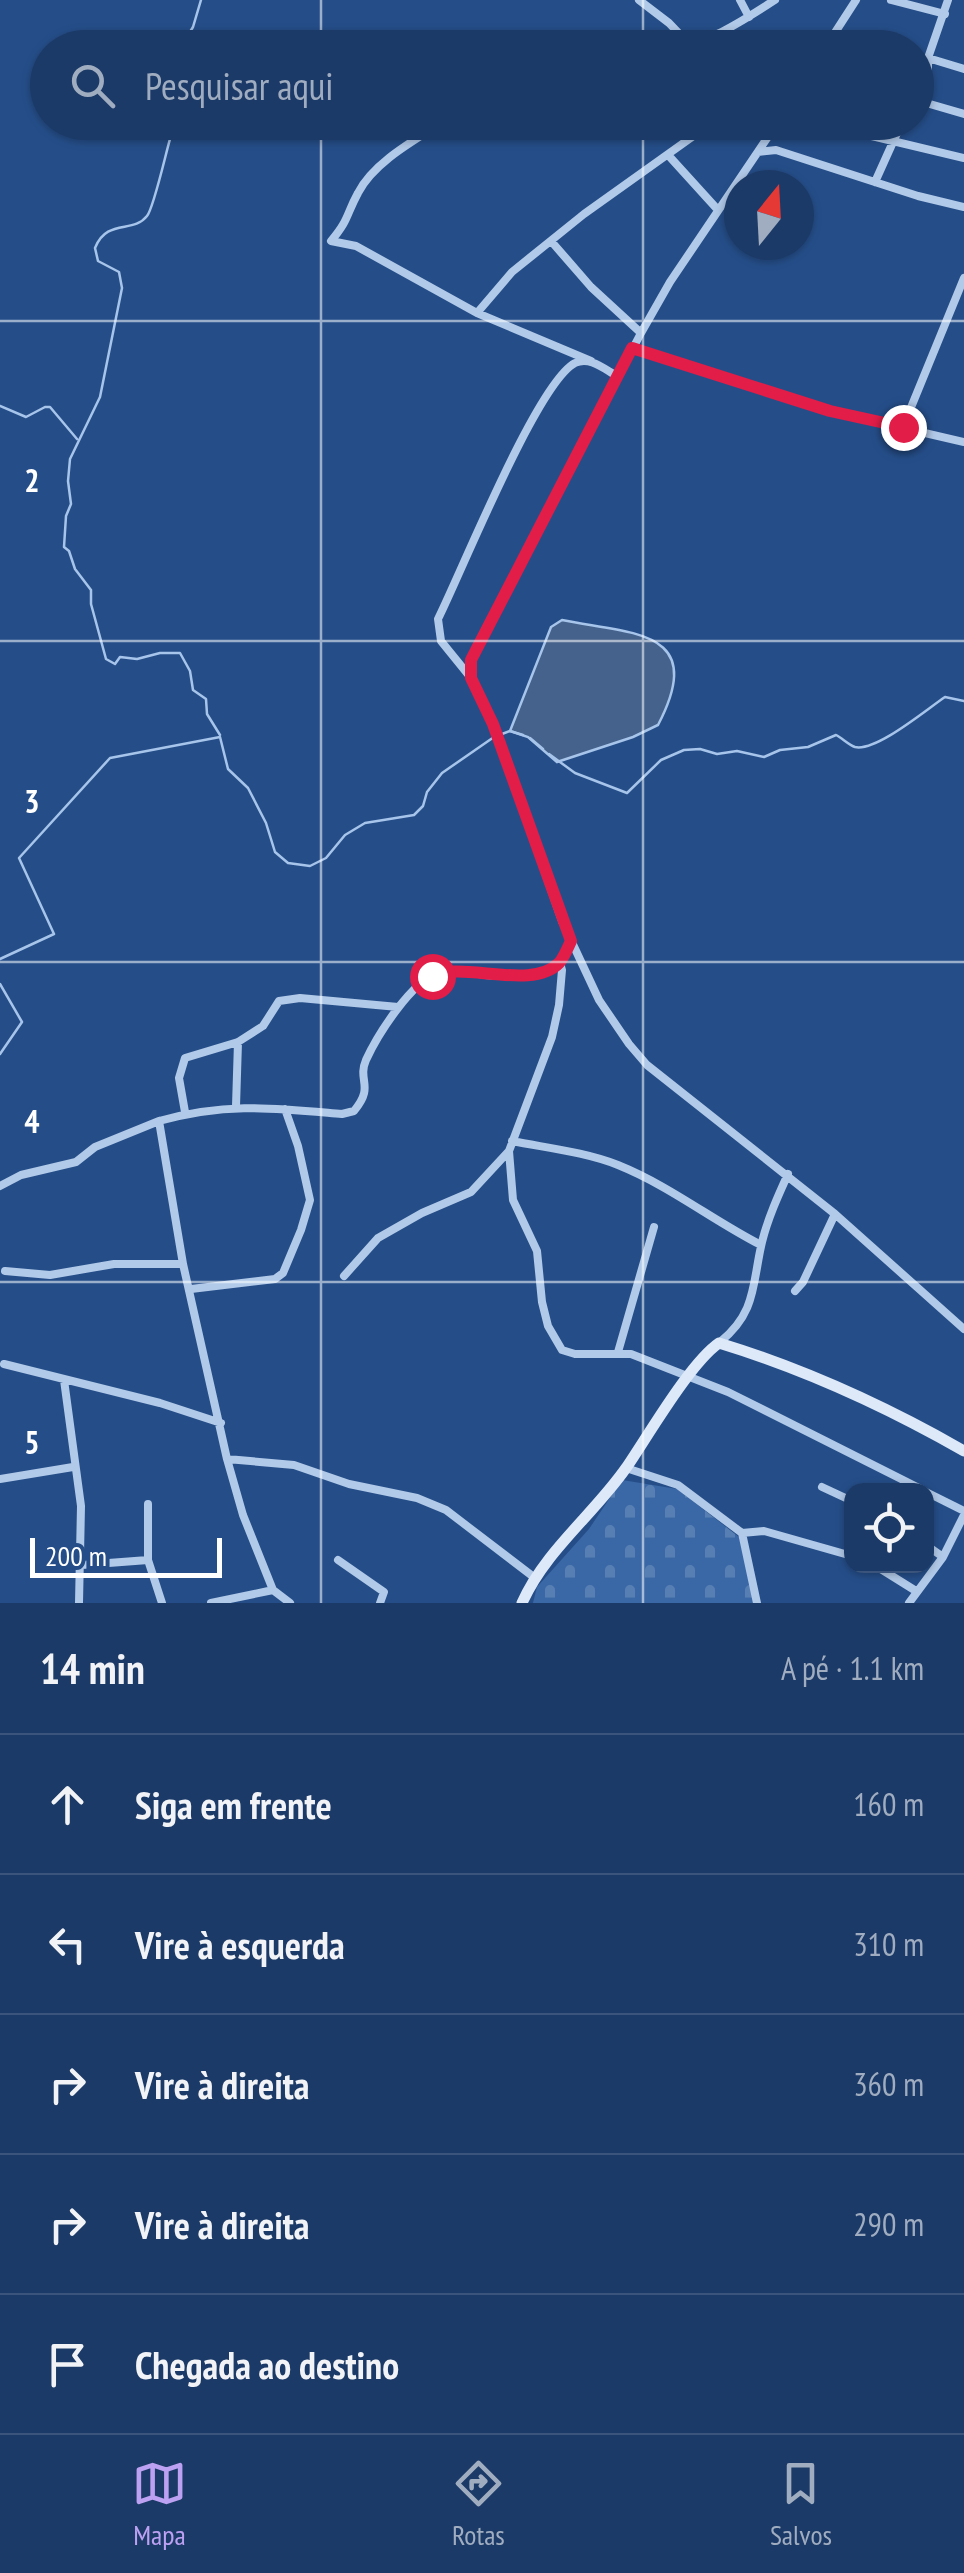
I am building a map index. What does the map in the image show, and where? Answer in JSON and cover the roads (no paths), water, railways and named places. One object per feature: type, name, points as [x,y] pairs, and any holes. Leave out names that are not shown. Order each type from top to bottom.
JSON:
[{"type":"street","points":[[639,0],[676,30]]},
{"type":"street","points":[[740,0],[748,16]]},
{"type":"street","points":[[726,30],[775,0]]},
{"type":"street","points":[[837,30],[856,0]]},
{"type":"street","points":[[892,0],[945,14]]},
{"type":"street","points":[[934,42],[948,0]]},
{"type":"street","points":[[934,60],[964,69]]},
{"type":"street","points":[[934,103],[964,114]]},
{"type":"street","points":[[411,140],[367,180],[357,194],[347,223],[331,241],[356,246],[477,313],[591,361],[616,376]]},
{"type":"street","points":[[477,313],[512,272],[608,196],[690,140]]},
{"type":"street","points":[[471,678],[471,660],[477,645],[616,376],[766,140]]},
{"type":"street","points":[[888,140],[964,158]]},
{"type":"street","points":[[875,182],[891,141]]},
{"type":"street","points":[[758,152],[776,150],[964,206]]},
{"type":"street","points":[[669,156],[718,210]]},
{"type":"street","points":[[551,241],[641,333]]},
{"type":"street","points":[[903,427],[964,278]]},
{"type":"street","points":[[632,348],[830,411],[964,442]]},
{"type":"street","points":[[591,361],[577,362],[564,372],[530,420],[438,619],[442,641],[471,678],[493,724],[571,941],[599,1000],[629,1044],[647,1064],[836,1214],[964,1328]]},
{"type":"street","points":[[344,1276],[378,1238],[422,1213],[472,1192],[508,1151],[552,1038],[559,1005],[560,962],[571,941]]},
{"type":"street","points":[[0,1186],[20,1175],[76,1162],[95,1147],[185,1112],[236,1106],[342,1114],[354,1110],[366,1090],[366,1061],[398,1007],[441,971],[515,976],[560,962]]},
{"type":"street","points":[[185,1112],[179,1078],[184,1058],[238,1042],[264,1026],[279,1001],[286,998],[398,1007]]},
{"type":"street","points":[[236,1106],[238,1042]]},
{"type":"street","points":[[191,1289],[275,1279],[283,1273],[310,1200],[285,1109]]},
{"type":"street","points":[[158,1121],[183,1264],[228,1458],[243,1515],[275,1596]]},
{"type":"street","points":[[512,1141],[622,1166],[685,1197],[761,1245]]},
{"type":"street","points":[[508,1151],[512,1200],[537,1250],[542,1302],[548,1326],[562,1350],[618,1352],[690,1377],[761,1408],[909,1483]]},
{"type":"street","points":[[522,1603],[535,1578],[626,1468],[690,1377],[736,1329],[755,1290],[761,1245],[788,1174]]},
{"type":"street","points":[[795,1291],[836,1214]]},
{"type":"street","points":[[618,1352],[654,1226]]},
{"type":"street","points":[[5,1271],[50,1275],[114,1264],[183,1264]]},
{"type":"street","points":[[719,1343],[911,1420],[964,1451]]},
{"type":"street","points":[[4,1364],[160,1402],[222,1423]]},
{"type":"street","points":[[64,1380],[80,1506],[80,1603]]},
{"type":"street","points":[[228,1458],[294,1465],[349,1484],[417,1498],[446,1510],[535,1578]]},
{"type":"street","points":[[0,1479],[73,1467]]},
{"type":"street","points":[[626,1468],[678,1485],[742,1533],[758,1603]]},
{"type":"street","points":[[822,1488],[844,1498]]},
{"type":"street","points":[[909,1603],[944,1557],[964,1513],[934,1496]]},
{"type":"street","points":[[148,1504],[148,1560],[162,1603]]},
{"type":"street","points":[[742,1533],[764,1530],[844,1554]]},
{"type":"street","points":[[934,1550],[944,1557]]},
{"type":"street","points":[[82,1565],[148,1560]]},
{"type":"street","points":[[338,1560],[384,1592],[380,1603]]},
{"type":"street","points":[[887,1573],[916,1592]]},
{"type":"street","points":[[211,1603],[275,1596],[290,1603]]},
{"type":"waterway","points":[[191,30],[201,0]]},
{"type":"waterway","points":[[170,140],[147,216],[106,233],[95,248],[98,261],[119,272],[122,288],[100,397],[70,459],[71,504],[66,516],[64,547],[91,590],[106,659],[115,664],[120,657],[137,659],[180,653],[190,671],[193,690],[206,699],[207,714],[220,735]]},
{"type":"waterway","points":[[0,406],[26,417],[50,407],[77,439]]},
{"type":"waterway","points":[[549,754],[575,773],[627,793],[661,760],[684,750],[717,754],[737,751],[764,757],[780,750],[808,747],[836,735],[855,747],[864,747],[888,737],[945,697],[964,701]]},
{"type":"waterway","points":[[502,734],[510,731],[523,735]]},
{"type":"waterway","points":[[0,959],[54,934],[19,858],[110,758],[220,737],[228,769],[248,788],[275,852],[288,863],[310,866],[326,858],[345,835],[365,823],[414,815],[442,773],[494,737]]},
{"type":"waterway","points":[[530,738],[543,749]]},
{"type":"waterway","points":[[0,984],[22,1022],[0,1054]]}]
